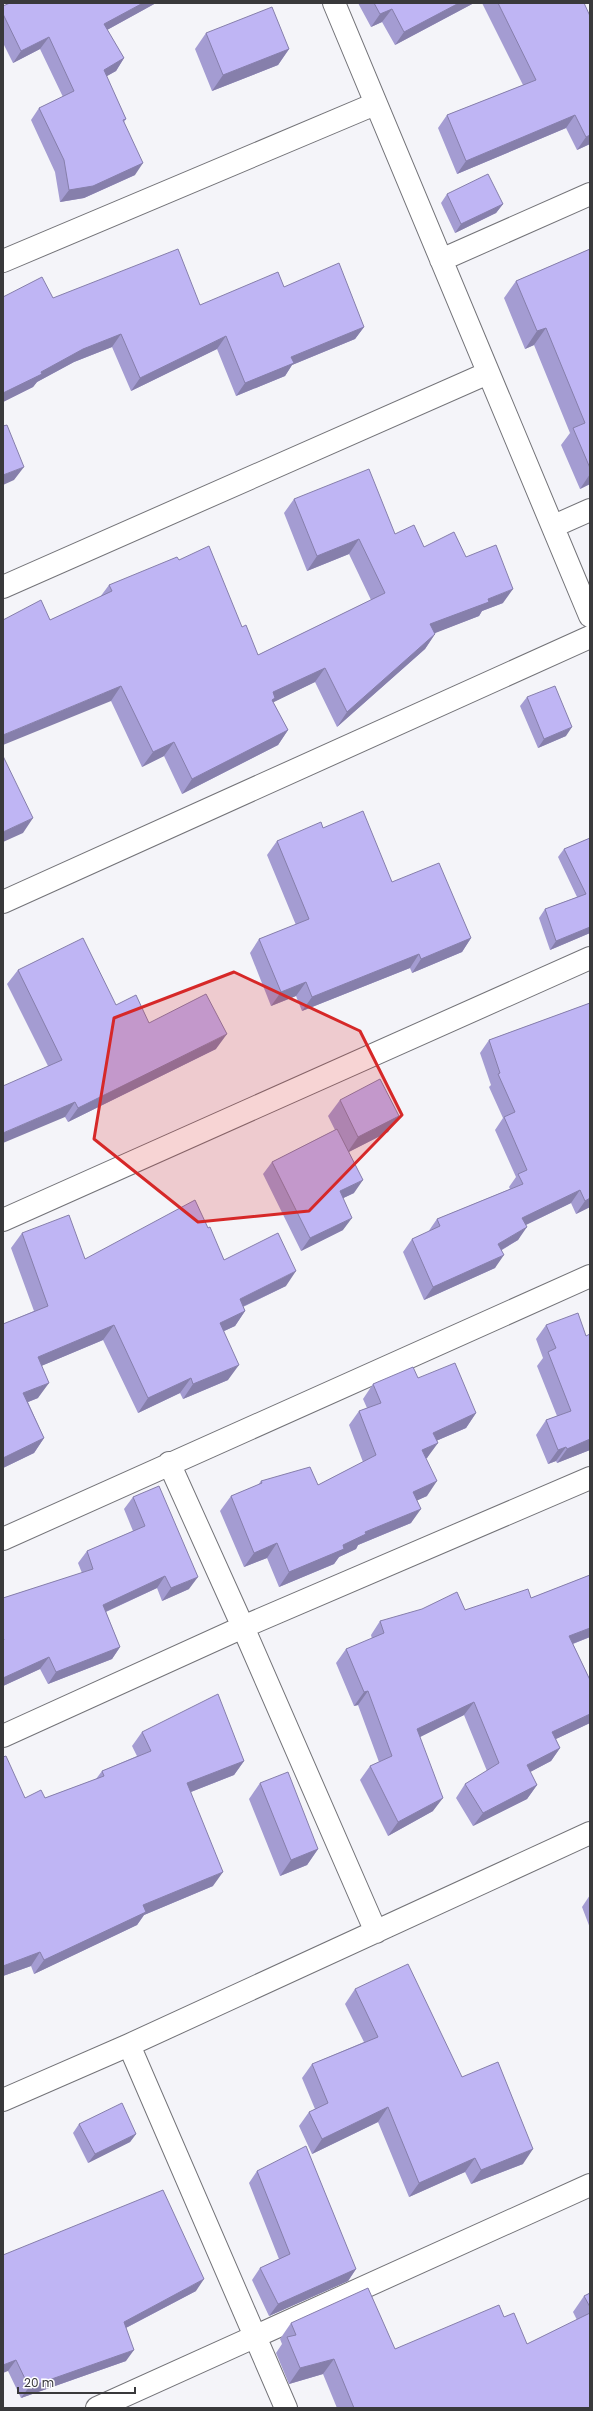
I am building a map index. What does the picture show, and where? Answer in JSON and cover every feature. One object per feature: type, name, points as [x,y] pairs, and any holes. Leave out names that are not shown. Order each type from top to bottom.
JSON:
[{"type":"street","points":[[334,3],[488,373],[554,526],[590,616]]},
{"type":"street","points":[[3,261],[375,104]]},
{"type":"street","points":[[441,260],[590,194]]},
{"type":"street","points":[[3,587],[488,373]]},
{"type":"street","points":[[554,526],[590,510]]},
{"type":"street","points":[[3,902],[590,637]]},
{"type":"street","points":[[3,1220],[590,958]]},
{"type":"street","points":[[3,1539],[169,1463],[590,1276]]},
{"type":"street","points":[[169,1463],[243,1627],[376,1932]]},
{"type":"street","points":[[3,1736],[243,1627],[590,1478]]},
{"type":"street","points":[[3,2100],[129,2045],[590,1833]]},
{"type":"street","points":[[129,2045],[286,2408]]},
{"type":"street","points":[[97,2408],[590,2185]]},
{"type":"highlighted area","points":[[234,972],[360,1031],[402,1115],[309,1211],[198,1222],[94,1139],[114,1018]]},
{"type":"building","points":[[10,3],[143,3],[104,24],[124,58],[104,70],[126,119],[123,120],[143,163],[93,186],[69,190],[64,160],[39,108],[74,91],[49,37],[21,51],[3,14],[3,6]]},
{"type":"building","points":[[374,3],[459,3],[404,32],[392,9],[380,14]]},
{"type":"building","points":[[498,3],[584,3],[590,16],[590,135],[586,137],[575,115],[466,161],[447,115],[536,80]]},
{"type":"building","points":[[272,7],[289,49],[223,75],[206,33]]},
{"type":"building","points":[[488,174],[503,204],[461,224],[447,194]]},
{"type":"building","points":[[178,249],[200,305],[278,272],[284,287],[339,263],[364,327],[291,357],[294,363],[245,383],[226,336],[140,378],[121,334],[83,349],[41,372],[42,374],[3,393],[3,297],[42,277],[53,298]]},
{"type":"building","points":[[590,249],[590,468],[573,428],[585,423],[546,328],[537,331],[516,281]]},
{"type":"building","points":[[7,425],[24,467],[3,475],[3,426]]},
{"type":"building","points":[[369,469],[395,534],[414,525],[424,547],[454,532],[466,557],[496,545],[513,589],[488,599],[489,602],[430,624],[435,634],[347,712],[325,668],[273,692],[275,698],[272,700],[288,730],[192,779],[174,742],[153,752],[121,686],[3,735],[3,620],[41,600],[50,620],[112,591],[109,585],[177,557],[179,560],[209,546],[242,627],[246,625],[258,655],[385,593],[359,539],[317,556],[294,499]]},
{"type":"building","points":[[555,686],[572,727],[544,739],[527,697]]},
{"type":"building","points":[[3,756],[33,818],[3,832]]},
{"type":"building","points":[[363,811],[392,882],[439,863],[471,938],[421,959],[419,954],[312,997],[306,982],[281,992],[259,939],[309,919],[277,841],[321,822],[323,828]]},
{"type":"building","points":[[590,838],[590,927],[556,941],[545,909],[586,894],[564,849]]},
{"type":"building","points":[[83,938],[116,1005],[136,995],[149,1023],[206,994],[227,1034],[78,1108],[75,1102],[3,1133],[3,1086],[62,1060],[18,970]]},
{"type":"building","points":[[590,1003],[590,1198],[585,1201],[580,1190],[522,1218],[527,1227],[498,1244],[504,1255],[433,1287],[412,1239],[440,1226],[437,1219],[523,1184],[518,1174],[527,1170],[504,1117],[515,1112],[498,1074],[500,1073],[489,1040]]},
{"type":"building","points":[[380,1079],[399,1116],[358,1137],[340,1100]]},
{"type":"building","points":[[337,1129],[363,1180],[340,1191],[352,1218],[310,1238],[272,1162]]},
{"type":"building","points":[[195,1200],[208,1228],[210,1227],[224,1260],[278,1233],[296,1271],[240,1299],[245,1311],[220,1323],[239,1365],[193,1384],[191,1378],[148,1398],[114,1325],[38,1357],[49,1383],[23,1393],[44,1438],[3,1458],[3,1324],[48,1306],[22,1233],[69,1215],[85,1259]]},
{"type":"building","points":[[578,1313],[586,1336],[590,1334],[590,1439],[567,1449],[566,1447],[558,1450],[546,1420],[571,1411],[548,1352],[556,1348],[546,1325]]},
{"type":"building","points":[[455,1363],[476,1413],[433,1433],[438,1443],[422,1450],[437,1481],[413,1492],[421,1509],[365,1532],[366,1534],[343,1545],[344,1549],[289,1572],[277,1543],[254,1553],[231,1496],[262,1483],[261,1481],[310,1467],[318,1485],[376,1455],[359,1411],[381,1403],[373,1384],[413,1367],[418,1378]]},
{"type":"building","points":[[159,1486],[198,1577],[171,1588],[165,1576],[103,1605],[120,1647],[56,1672],[49,1657],[3,1678],[3,1598],[93,1569],[87,1551],[145,1526],[133,1497]]},
{"type":"building","points":[[590,1575],[590,1628],[569,1636],[590,1680],[590,1714],[552,1732],[560,1748],[527,1765],[537,1785],[483,1813],[465,1784],[499,1763],[474,1702],[417,1729],[443,1798],[398,1822],[370,1766],[392,1756],[368,1691],[364,1692],[346,1649],[384,1633],[380,1621],[422,1609],[457,1592],[465,1610],[528,1589],[531,1598]]},
{"type":"building","points":[[218,1694],[244,1761],[187,1783],[223,1872],[143,1905],[146,1912],[44,1960],[40,1952],[3,1966],[3,1757],[6,1756],[25,1798],[41,1790],[45,1798],[104,1776],[102,1771],[151,1751],[142,1732]]},
{"type":"building","points":[[288,1772],[318,1849],[291,1860],[260,1783]]},
{"type":"building","points":[[408,1964],[462,2077],[498,2062],[533,2149],[481,2170],[475,2158],[419,2183],[388,2107],[322,2139],[309,2112],[328,2103],[312,2064],[378,2037],[355,1989]]},
{"type":"building","points":[[122,2103],[136,2134],[95,2154],[79,2124]]},
{"type":"building","points":[[306,2146],[356,2269],[278,2304],[260,2268],[290,2254],[257,2171]]},
{"type":"building","points":[[163,2190],[204,2279],[124,2322],[134,2350],[29,2387],[16,2360],[3,2365],[3,2255]]},
{"type":"building","points":[[368,2288],[395,2349],[499,2305],[504,2317],[514,2313],[527,2344],[590,2313],[590,2408],[354,2408],[334,2359],[300,2368],[287,2337],[296,2335],[291,2323]]},
{"type":"building","points":[[590,2293],[590,2307],[584,2296]]}]
